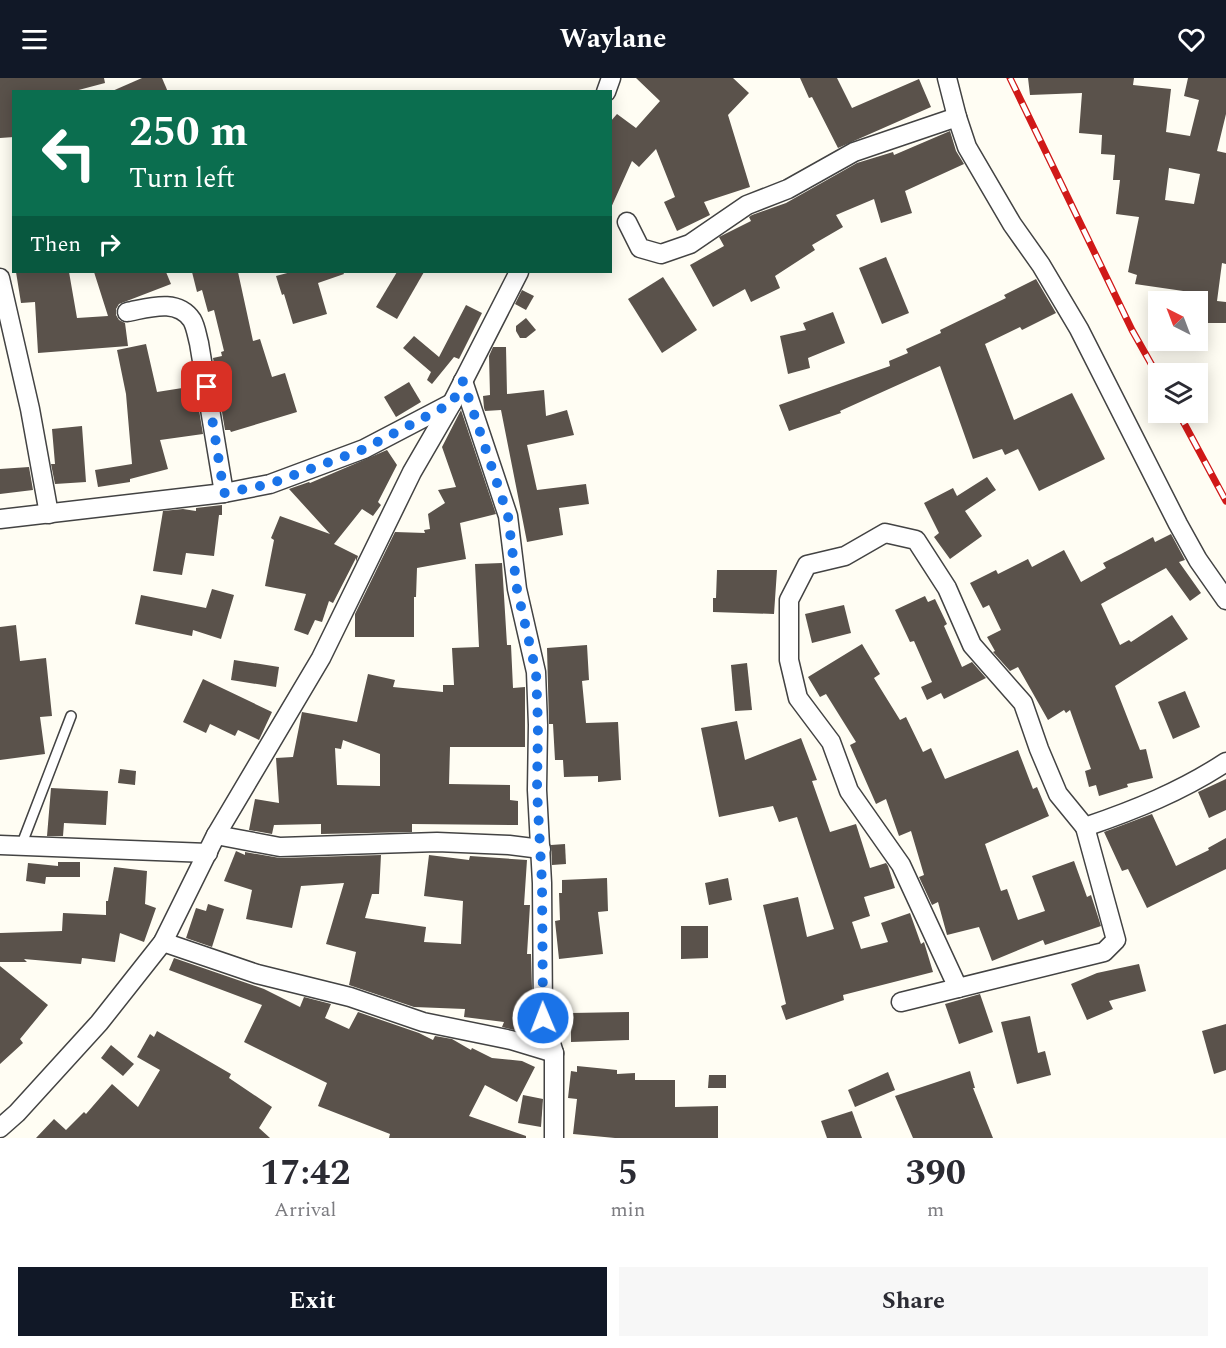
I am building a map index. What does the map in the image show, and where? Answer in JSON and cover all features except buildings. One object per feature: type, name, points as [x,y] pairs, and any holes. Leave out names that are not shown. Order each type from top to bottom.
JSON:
[{"type":"street","points":[[947,78],[967,147],[1012,224],[1041,265],[1079,329],[1178,524],[1198,560],[1226,600]]},
{"type":"street","points":[[627,222],[640,248],[661,254],[690,244],[747,205],[788,189],[854,152],[957,117]]},
{"type":"street","points":[[0,1128],[17,1113],[99,1023],[163,942],[216,835],[321,658],[412,472],[452,403],[518,273]]},
{"type":"street","points":[[0,278],[30,409],[49,514]]},
{"type":"street","points":[[127,312],[156,306],[174,307],[182,309],[193,321],[199,343],[224,493]]},
{"type":"street","points":[[463,381],[508,516],[517,589],[536,672],[543,1018],[554,1053],[554,1138]]},
{"type":"street","points":[[0,519],[224,493],[270,484],[364,449],[452,403]]},
{"type":"street","points":[[901,1002],[958,988],[1104,952],[1116,940],[1085,827],[1058,794],[1023,702],[972,645],[947,588],[916,540],[885,534],[845,556],[807,565],[789,600],[789,660],[798,698],[831,742],[849,791],[901,865],[958,988]]},
{"type":"street","points":[[1085,827],[1147,804],[1184,787],[1226,762]]},
{"type":"street","points":[[216,835],[280,847],[437,842],[509,845],[541,849]]},
{"type":"street","points":[[0,845],[207,853]]},
{"type":"street","points":[[163,942],[257,974],[350,997],[423,1022],[511,1040],[554,1053]]},
{"type":"lane","points":[[21,846],[71,716]]},
{"type":"railway","points":[[1010,78],[1132,330],[1151,363]]},
{"type":"railway","points":[[1184,423],[1226,501]]},
{"type":"route","points":[[207,387],[224,493],[270,484],[364,449],[452,403],[463,381],[494,468],[508,516],[517,589],[536,672],[543,1018]]}]
